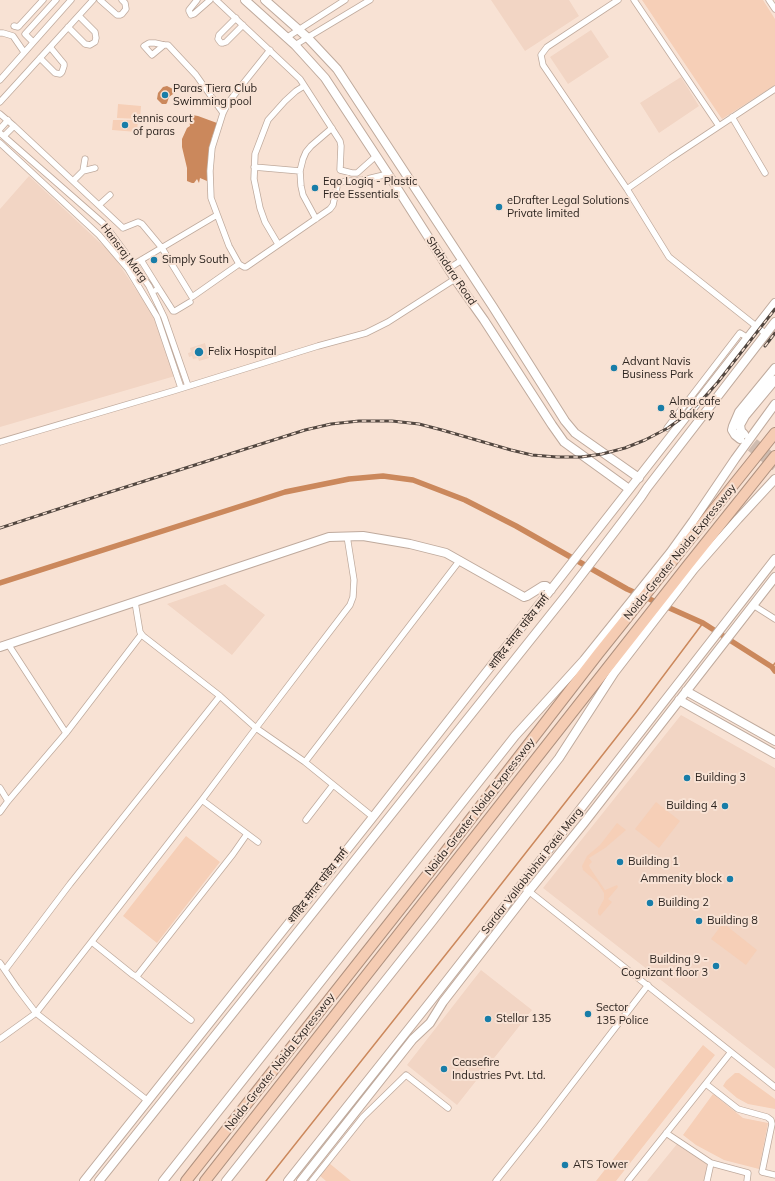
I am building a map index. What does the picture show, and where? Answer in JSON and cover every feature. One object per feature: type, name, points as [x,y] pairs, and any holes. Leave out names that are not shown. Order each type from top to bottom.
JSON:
[{"type":"highway","name":"Noida-Greater Noida Expressway","points":[[186,1181],[439,860],[613,630],[673,555],[775,433]]},
{"type":"highway","name":"Noida-Greater Noida Expressway","points":[[205,1181],[634,641],[775,456]]},
{"type":"street","points":[[14,26],[18,27],[43,0]]},
{"type":"street","points":[[33,42],[25,34],[56,0]]},
{"type":"street","points":[[0,80],[71,0]]},
{"type":"street","points":[[0,102],[93,0]]},
{"type":"street","points":[[100,0],[117,15],[120,15],[126,9],[126,6],[122,0]]},
{"type":"street","points":[[197,0],[189,10],[191,15],[210,0]]},
{"type":"street","points":[[216,0],[236,18],[300,78],[341,144],[340,170],[332,207],[244,267],[239,264],[229,246],[210,198],[212,148],[223,113],[228,103],[270,50]]},
{"type":"street","name":"Shahdara Road","points":[[245,0],[295,45],[325,78],[448,269],[484,320],[564,442],[629,489]]},
{"type":"street","name":"Shahdara Road","points":[[265,0],[308,38],[337,69],[565,421],[575,433],[639,478]]},
{"type":"street","points":[[286,38],[345,0]]},
{"type":"street","points":[[295,45],[370,0]]},
{"type":"street","points":[[618,0],[546,47],[541,55],[543,65],[627,189],[669,257],[766,334]]},
{"type":"street","points":[[634,0],[719,126]]},
{"type":"street","points":[[769,0],[775,9]]},
{"type":"street","points":[[68,27],[85,44],[90,45],[95,42],[96,38],[93,30],[79,16]]},
{"type":"street","points":[[236,18],[219,35],[218,39],[223,43],[226,42],[243,25]]},
{"type":"street","points":[[0,33],[13,36],[24,52]]},
{"type":"street","points":[[164,45],[168,45],[196,75],[223,113]]},
{"type":"street","points":[[40,58],[55,73],[60,74],[62,72],[64,64],[50,47]]},
{"type":"street","points":[[0,72],[8,72]]},
{"type":"street","points":[[278,244],[265,222],[254,185],[256,150],[268,120],[304,86]]},
{"type":"street","points":[[627,189],[775,89]]},
{"type":"street","points":[[0,114],[122,228],[138,222],[142,224],[162,248],[192,297],[239,264]]},
{"type":"street","points":[[732,117],[765,173]]},
{"type":"street","points":[[0,129],[8,120]]},
{"type":"street","points":[[2,134],[14,126]]},
{"type":"street","points":[[316,219],[303,195],[300,171],[306,152],[332,128]]},
{"type":"street","name":"Hansraj Marg","points":[[2,134],[105,225],[134,264],[149,286],[164,317],[188,386]]},
{"type":"street","name":"Hansraj Marg","points":[[0,143],[99,235],[128,269],[157,317],[181,388]]},
{"type":"street","points":[[340,170],[358,173],[376,156]]},
{"type":"street","points":[[83,171],[85,159]]},
{"type":"street","points":[[254,167],[300,171]]},
{"type":"street","points":[[73,181],[83,171],[95,168]]},
{"type":"street","points":[[338,182],[363,180],[388,174]]},
{"type":"street","points":[[99,205],[110,195]]},
{"type":"street","points":[[128,269],[217,215]]},
{"type":"street","points":[[141,260],[173,311],[190,302]]},
{"type":"street","points":[[448,269],[462,260]]},
{"type":"street","points":[[0,442],[75,421],[366,332],[388,322],[455,279]]},
{"type":"street","points":[[152,293],[158,289]]},
{"type":"street","name":"शाहिद मंगल पांडेय मार्ग","points":[[84,1181],[502,654],[775,303]]},
{"type":"street","points":[[99,1181],[566,594],[775,322]]},
{"type":"street","points":[[667,428],[740,333],[748,338]]},
{"type":"street","points":[[775,368],[738,412],[732,426],[732,430],[735,435],[742,436],[740,425],[742,420],[775,380]]},
{"type":"street","points":[[673,555],[693,521],[775,404]]},
{"type":"street","points":[[691,567],[775,479]]},
{"type":"street","points":[[66,733],[4,645],[329,536],[363,536],[410,544],[446,553],[524,597],[543,586],[553,588]]},
{"type":"street","points":[[0,1039],[36,1013],[202,800],[350,605],[353,597],[354,580],[347,536]]},
{"type":"street","name":"Sardar Vallabhbhai Patel Marg","points":[[288,1181],[439,991],[775,559]]},
{"type":"street","points":[[305,762],[460,560]]},
{"type":"street","name":"Sardar Vallabhbhai Patel Marg","points":[[303,1180],[413,1039],[430,1022],[443,1002],[529,891],[584,823],[775,577]]},
{"type":"street","points":[[134,602],[141,635],[220,696],[256,728],[305,762],[373,816]]},
{"type":"street","points":[[752,606],[775,619]]},
{"type":"street","points":[[163,1181],[515,736],[613,630]]},
{"type":"street","points":[[0,812],[66,733],[141,635]]},
{"type":"street","points":[[226,1181],[431,923],[559,758],[634,641]]},
{"type":"street","points":[[502,654],[511,663]]},
{"type":"street","points":[[686,691],[775,741]]},
{"type":"street","points":[[5,970],[70,884],[220,696]]},
{"type":"street","points":[[679,700],[775,754]]},
{"type":"street","points":[[306,820],[333,785]]},
{"type":"street","points":[[0,788],[8,801]]},
{"type":"street","points":[[202,800],[258,842]]},
{"type":"street","points":[[135,976],[140,974],[247,834]]},
{"type":"street","points":[[521,885],[775,1087]]},
{"type":"street","points":[[92,942],[191,1020]]},
{"type":"street","points":[[0,962],[36,1013],[148,1101]]},
{"type":"street","points":[[496,1181],[540,1127],[648,985]]},
{"type":"street","points":[[628,1181],[731,1052]]},
{"type":"street","points":[[312,1181],[363,1117],[406,1075],[448,1108]]},
{"type":"street","points":[[706,1084],[738,1109],[767,1117],[771,1120],[772,1124],[762,1172],[775,1175]]},
{"type":"street","points":[[666,1133],[711,1163],[748,1173],[747,1181]]},
{"type":"street","points":[[707,1181],[711,1163]]},
{"type":"street","points":[[294,1172],[303,1180]]},
{"type":"shaded area","points":[[491,0],[569,0],[579,16],[525,51]]},
{"type":"shaded area","points":[[642,0],[763,0],[775,19],[775,85],[722,119]]},
{"type":"shaded area","points":[[591,30],[609,57],[568,84],[550,57]]},
{"type":"shaded area","points":[[681,77],[699,106],[659,133],[640,103]]},
{"type":"shaded area","name":"Paras Tiera Club Swimming pool","points":[[167,86],[173,89],[174,92],[169,97],[166,104],[162,104],[157,99],[158,93],[163,87]]},
{"type":"shaded area","points":[[118,104],[141,106],[140,119],[117,118]]},
{"type":"shaded area","points":[[192,115],[217,123],[210,146],[207,181],[200,178],[199,183],[197,179],[194,183],[187,181],[187,168],[182,147],[182,139],[187,128],[190,126],[189,118]]},
{"type":"shaded area","name":"tennis court of paras","points":[[113,120],[138,120],[137,132],[112,130]]},
{"type":"shaded area","points":[[29,176],[112,254],[158,322],[175,376],[0,427],[0,209]]},
{"type":"shaded area","name":"Felix Hospital","points":[[205,343],[209,358],[199,361],[198,358],[193,359],[192,356],[189,357],[188,353],[191,352],[190,348]]},
{"type":"shaded area","points":[[225,584],[265,615],[232,655],[167,604]]},
{"type":"shaded area","points":[[681,715],[775,768],[775,1069],[543,888]]},
{"type":"shaded area","points":[[656,802],[680,821],[659,848],[635,829]]},
{"type":"shaded area","points":[[617,823],[626,830],[605,848],[589,858],[592,862],[589,865],[590,868],[605,890],[617,885],[618,887],[608,899],[612,902],[600,916],[598,914],[598,910],[604,899],[604,893],[597,882],[583,870],[582,866],[587,856],[600,845]]},
{"type":"shaded area","points":[[186,836],[220,862],[157,943],[123,916]]},
{"type":"shaded area","points":[[723,923],[757,950],[746,965],[711,939]]},
{"type":"shaded area","points":[[481,970],[532,1010],[457,1105],[407,1065]]},
{"type":"shaded area","points":[[703,1045],[715,1055],[616,1181],[596,1181]]},
{"type":"shaded area","points":[[735,1073],[739,1073],[775,1099],[775,1109],[748,1104],[737,1098],[723,1086]]},
{"type":"shaded area","points":[[713,1094],[743,1118],[768,1123],[759,1169],[724,1160],[696,1145],[683,1135]]},
{"type":"shaded area","points":[[677,1144],[708,1162],[704,1181],[647,1181]]},
{"type":"shaded area","points":[[329,1163],[351,1181],[326,1181],[319,1175]]},
{"type":"waterway","points":[[0,583],[285,492],[349,479],[383,476],[413,480],[465,500],[516,526],[627,589],[703,623],[772,667],[775,671]]},
{"type":"waterway","points":[[266,1181],[637,711],[703,623]]},
{"type":"waterway","points":[[772,667],[775,663]]},
{"type":"tunnel","points":[[745,435],[775,459]]},
{"type":"tunnel","points":[[741,440],[775,467]]},
{"type":"railway","points":[[0,528],[305,430],[331,424],[359,421],[392,421],[419,424],[532,455],[581,457],[602,454],[625,448],[668,428],[686,415],[718,382],[775,309]]},
{"type":"railway","points":[[765,346],[775,333]]},
{"type":"place","name":"Paras Tiera Club Swimming pool","points":[[165,95]]},
{"type":"place","name":"tennis court of paras","points":[[125,125]]},
{"type":"place","name":"Eqo Logiq - Plastic Free Essentials","points":[[315,188]]},
{"type":"place","name":"eDrafter Legal Solutions Private limited","points":[[499,207]]},
{"type":"place","name":"Simply South","points":[[154,260]]},
{"type":"place","name":"Felix Hospital","points":[[199,352]]},
{"type":"place","name":"Advant Navis Business Park","points":[[614,368]]},
{"type":"place","name":"Alma cafe & bakery","points":[[661,408]]},
{"type":"place","name":"Building 3","points":[[687,778]]},
{"type":"place","name":"Building 4","points":[[725,806]]},
{"type":"place","name":"Building 1","points":[[620,862]]},
{"type":"place","name":"Ammenity block","points":[[730,879]]},
{"type":"place","name":"Building 2","points":[[650,903]]},
{"type":"place","name":"Building 8","points":[[699,921]]},
{"type":"place","name":"Building 9 - Cognizant floor 3","points":[[716,966]]},
{"type":"place","name":"Sector 135 Police","points":[[588,1014]]},
{"type":"place","name":"Stellar 135","points":[[488,1019]]},
{"type":"place","name":"Ceasefire Industries Pvt. Ltd.","points":[[444,1069]]},
{"type":"place","name":"ATS Tower","points":[[565,1165]]}]
